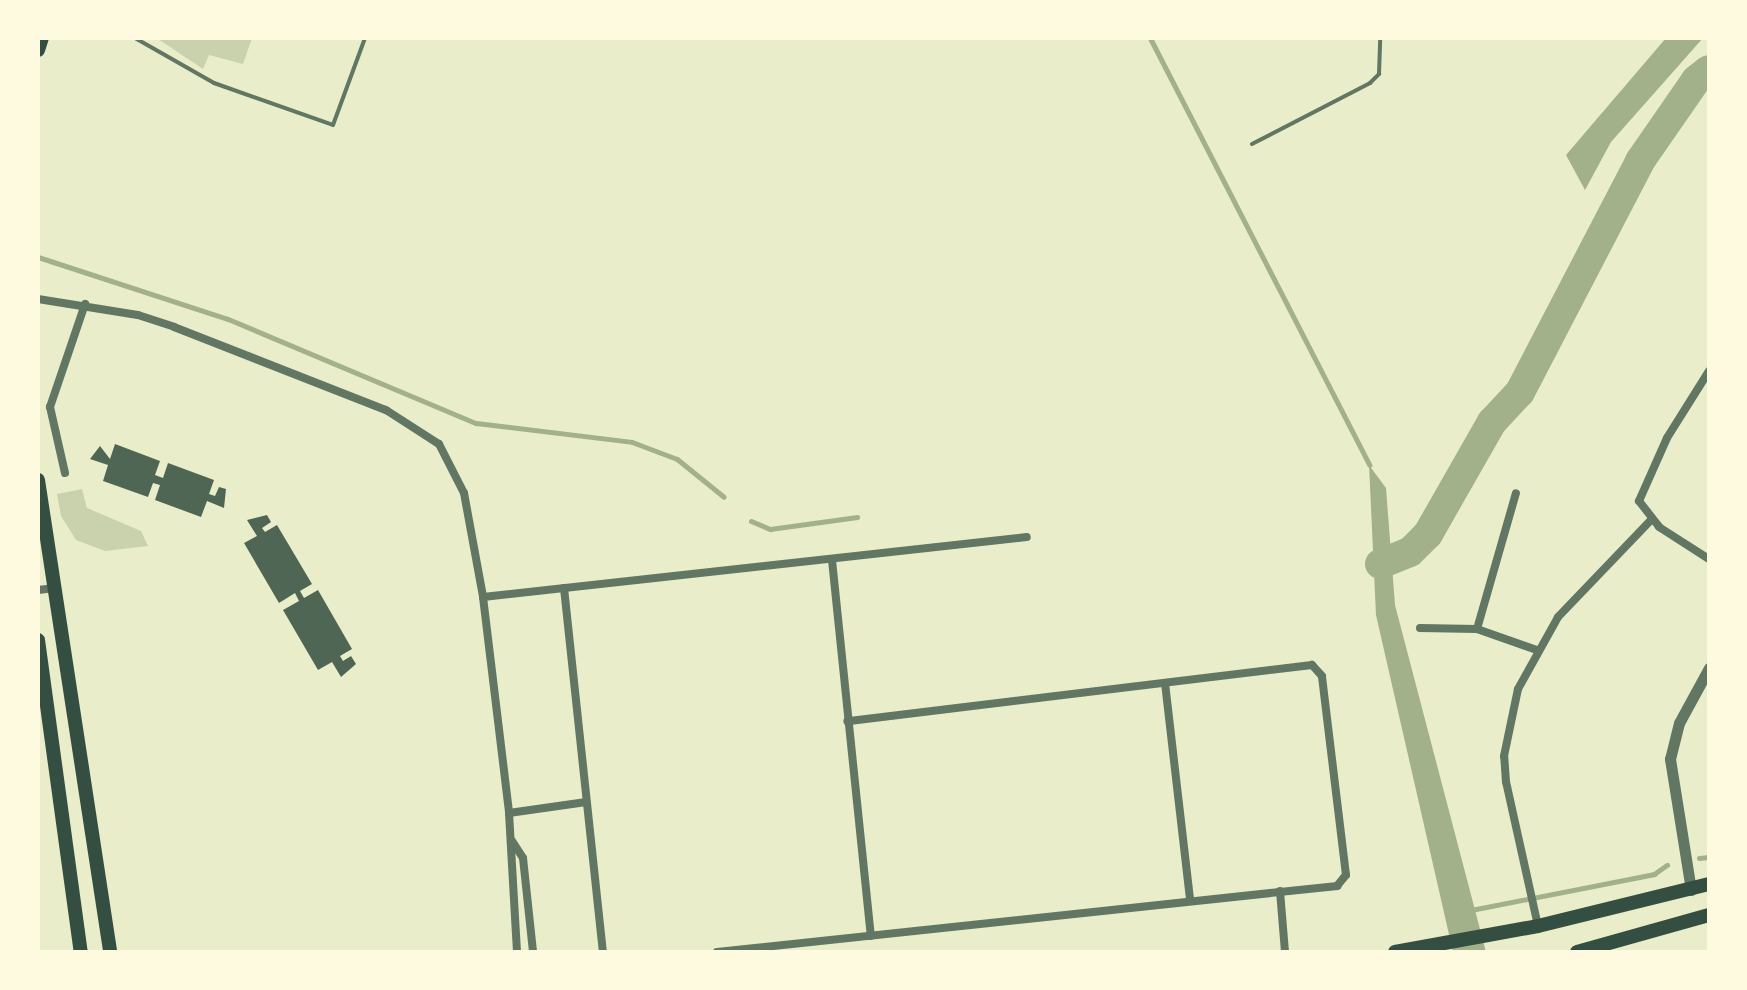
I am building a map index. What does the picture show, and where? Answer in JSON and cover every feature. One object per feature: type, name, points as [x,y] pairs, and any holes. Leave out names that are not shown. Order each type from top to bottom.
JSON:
[{"type":"main road","points":[[38,50],[42,38]]},
{"type":"main road","points":[[38,480],[45,571],[55,588],[110,952]]},
{"type":"main road","points":[[38,640],[81,952]]},
{"type":"main road","points":[[1395,952],[1538,926],[1709,884]]},
{"type":"main road","points":[[1577,952],[1709,915]]},
{"type":"street","points":[[38,299],[85,304],[138,315],[294,371],[424,432],[449,458],[464,493],[483,597],[512,841],[517,952]]},
{"type":"street","points":[[65,473],[50,407],[58,371],[85,304]]},
{"type":"street","points":[[1709,371],[1667,438],[1639,501],[1651,520],[1709,559]]},
{"type":"street","points":[[1477,629],[1516,493]]},
{"type":"street","points":[[1538,926],[1528,890],[1504,756],[1518,689],[1537,650],[1597,573],[1651,520]]},
{"type":"street","points":[[483,597],[1027,537]]},
{"type":"street","points":[[832,560],[871,936]]},
{"type":"street","points":[[38,590],[55,588]]},
{"type":"street","points":[[564,588],[603,952]]},
{"type":"street","points":[[1420,628],[1477,629],[1537,650]]},
{"type":"street","points":[[717,952],[1280,891],[1343,881],[1322,676],[1315,666],[847,721]]},
{"type":"street","points":[[1691,890],[1670,759],[1679,723],[1709,668]]},
{"type":"street","points":[[1165,683],[1190,899]]},
{"type":"street","points":[[509,813],[586,802]]},
{"type":"street","points":[[512,841],[523,858],[533,952]]},
{"type":"street","points":[[1280,891],[1285,952]]},
{"type":"lane","points":[[135,38],[214,83],[333,125],[365,38]]},
{"type":"lane","points":[[1252,144],[1376,78],[1380,38]]},
{"type":"shaded area","points":[[252,38],[243,64],[209,55],[203,69],[158,39]]},
{"type":"shaded area","points":[[1666,38],[1703,38],[1611,142],[1585,190],[1566,155]]},
{"type":"shaded area","points":[[1369,465],[1386,488],[1395,605],[1486,952],[1453,952],[1376,615]]},
{"type":"shaded area","points":[[82,489],[87,508],[141,531],[148,546],[105,551],[76,540],[61,516],[57,494]]},
{"type":"building","points":[[115,444],[160,461],[155,475],[163,478],[168,463],[214,480],[209,494],[215,496],[219,487],[226,489],[224,508],[207,501],[201,517],[155,500],[160,485],[153,483],[148,497],[103,481],[108,465],[90,459],[100,446],[110,459]]},
{"type":"building","points":[[267,515],[271,522],[262,528],[265,532],[277,525],[312,584],[300,591],[304,598],[318,590],[352,649],[340,656],[343,661],[351,656],[356,664],[341,677],[332,662],[318,670],[283,610],[299,601],[295,593],[279,603],[244,543],[257,536],[247,520]]},
{"type":"waterway","points":[[1150,38],[1369,465]]},
{"type":"waterway","points":[[1380,564],[1410,552],[1428,534],[1492,422],[1520,392],[1640,161],[1696,80],[1709,70]]},
{"type":"waterway","points":[[38,257],[228,319],[476,423],[632,442],[677,459],[724,497]]},
{"type":"waterway","points":[[751,521],[770,529],[857,517]]},
{"type":"waterway","points":[[1699,858],[1709,857]]},
{"type":"waterway","points":[[1471,910],[1654,874],[1667,865]]}]
